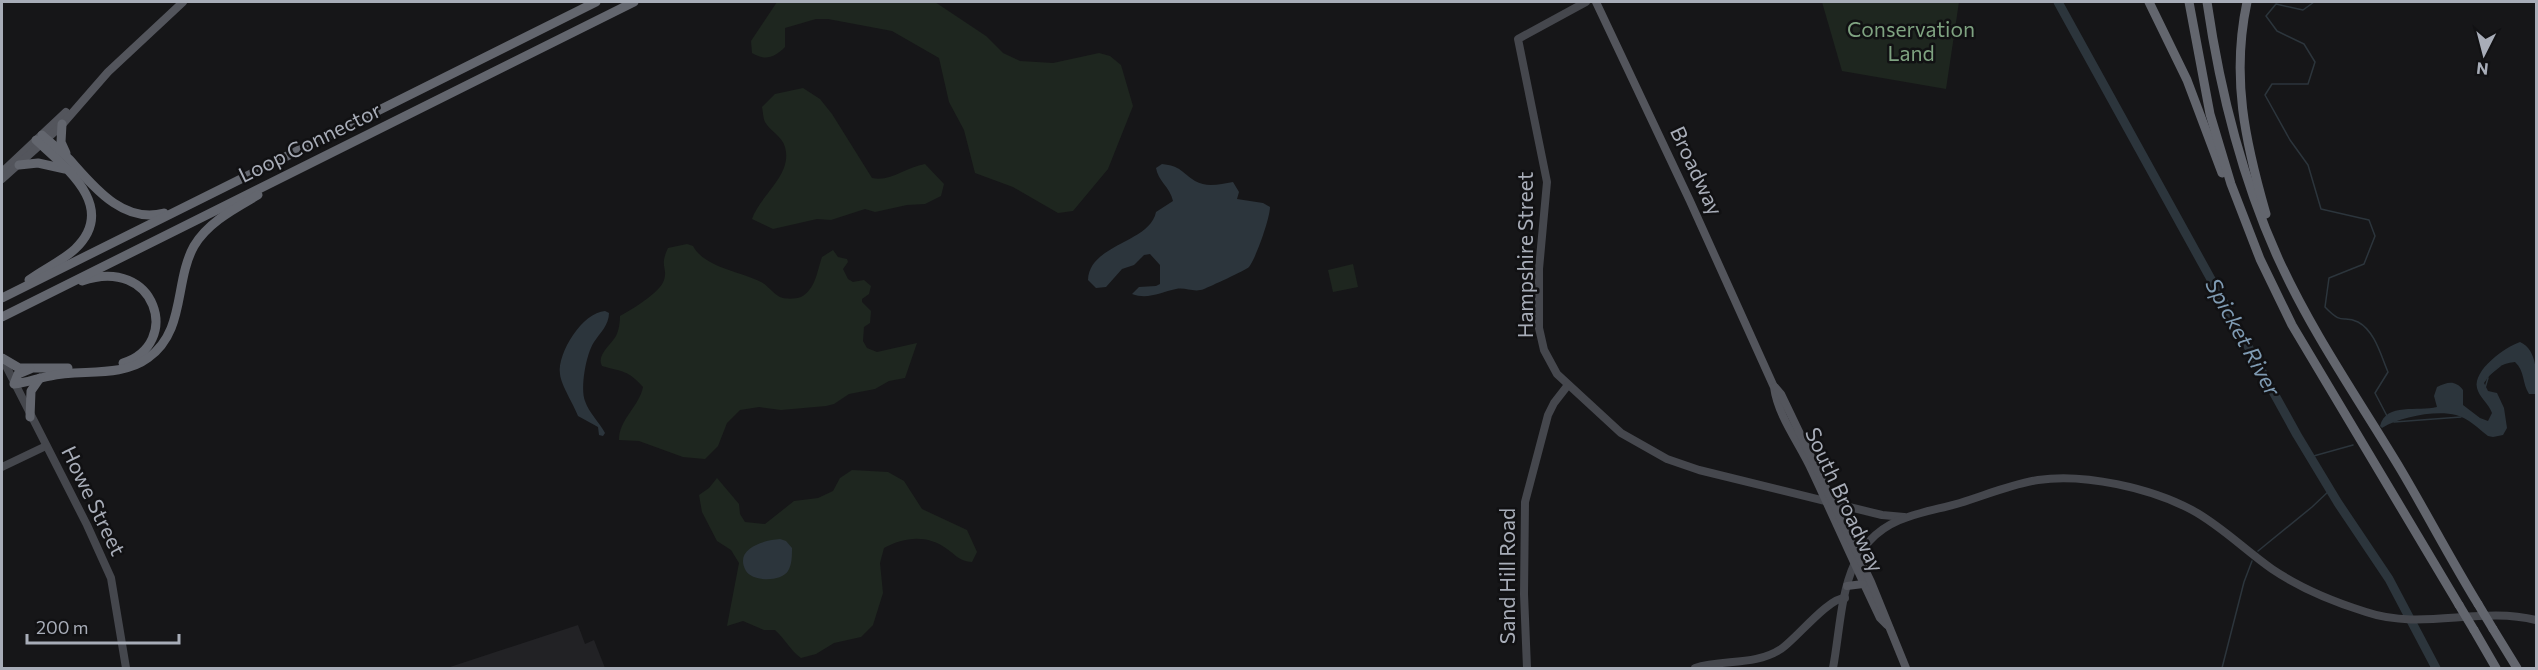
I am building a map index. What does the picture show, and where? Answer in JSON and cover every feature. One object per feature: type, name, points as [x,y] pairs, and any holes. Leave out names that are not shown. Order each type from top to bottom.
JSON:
[{"type":"highway","name":"Loop Connector","points":[[2,298],[596,2]]},
{"type":"highway","name":"Loop Connector","points":[[2,318],[634,2]]},
{"type":"highway","points":[[2150,2],[2187,80],[2240,220],[2292,325],[2496,669]]},
{"type":"highway","points":[[2189,2],[2213,125],[2231,184],[2260,259]]},
{"type":"highway","points":[[2207,2],[2226,109],[2246,176],[2279,260],[2329,353],[2401,470],[2517,669]]},
{"type":"highway","points":[[2247,2],[2239,53],[2242,110],[2251,161],[2279,260]]},
{"type":"highway","points":[[63,124],[61,142],[68,158]]},
{"type":"highway","points":[[41,140],[68,158],[98,191],[120,207],[139,215],[164,213],[206,197]]},
{"type":"highway","points":[[2,298],[69,254],[85,236],[90,220],[89,202],[80,183],[41,140]]},
{"type":"highway","points":[[19,165],[38,163],[68,169]]},
{"type":"highway","points":[[14,384],[66,374],[122,369],[148,359],[162,345],[172,328],[190,255],[199,239],[223,217],[301,168]]},
{"type":"highway","points":[[2,358],[16,367],[30,369],[125,363],[145,348],[155,328],[156,318],[152,301],[140,286],[126,278],[111,275],[89,278],[39,299]]},
{"type":"highway","points":[[14,384],[18,375],[30,369]]},
{"type":"highway","points":[[30,417],[31,391],[40,378]]},
{"type":"main road","points":[[2,179],[19,165],[88,92],[183,2]]},
{"type":"main road","name":"Broadway","points":[[1596,2],[1690,201],[1760,357]]},
{"type":"main road","points":[[2,172],[63,124],[88,92]]},
{"type":"main road","name":"South Broadway","points":[[1760,357],[1784,416],[1880,602],[1906,669]]},
{"type":"main road","name":"South Broadway","points":[[1856,558],[1863,584],[1880,618],[1887,625]]},
{"type":"main road","points":[[1847,586],[1863,584]]},
{"type":"street","name":"Hampshire Street","points":[[1587,2],[1518,39],[1547,182],[1539,269],[1540,336],[1548,361],[1568,385],[1622,433],[1667,459],[1699,470],[1874,514],[1906,517]]},
{"type":"street","name":"Howe Street","points":[[2,358],[30,417],[95,540],[111,578],[126,669]]},
{"type":"street","name":"Sand Hill Road","points":[[1527,669],[1524,594],[1525,501],[1548,415],[1556,399],[1568,385]]},
{"type":"street","points":[[2,467],[46,446]]},
{"type":"street","points":[[1833,669],[1847,586],[1856,558],[1878,532],[1906,517],[2040,480],[2078,479],[2106,482],[2154,495],[2193,511],[2273,569],[2323,595],[2369,613],[2414,620],[2503,615],[2536,620]]},
{"type":"street","points":[[1874,514],[1879,521],[1878,532]]},
{"type":"street","points":[[1695,669],[1710,664],[1750,661],[1766,657],[1797,637],[1833,601],[1845,598]]},
{"type":"shaded area","points":[[1162,164],[1177,168],[1195,181],[1204,184],[1233,182],[1239,192],[1237,199],[1263,203],[1270,207],[1259,247],[1252,262],[1249,267],[1200,290],[1180,289],[1138,296],[1132,294],[1139,287],[1160,284],[1160,265],[1150,254],[1144,255],[1134,265],[1122,269],[1106,287],[1096,288],[1088,280],[1091,268],[1098,259],[1143,231],[1156,212],[1173,201],[1157,173],[1156,168]]},
{"type":"shaded area","points":[[605,311],[609,313],[608,321],[589,354],[583,388],[587,405],[605,433],[603,436],[599,435],[598,427],[578,416],[563,384],[560,365],[567,345],[580,326],[588,318]]},
{"type":"shaded area","points":[[2520,342],[2526,346],[2533,357],[2536,394],[2529,394],[2515,362],[2497,368],[2484,383],[2488,391],[2497,393],[2504,408],[2507,428],[2503,435],[2488,436],[2465,419],[2456,415],[2438,413],[2398,421],[2382,428],[2380,426],[2383,418],[2396,411],[2437,407],[2434,396],[2437,387],[2451,383],[2463,390],[2463,405],[2488,421],[2492,413],[2477,388],[2477,381],[2491,360]]},
{"type":"shaded area","points":[[780,539],[786,541],[792,548],[788,571],[773,579],[761,579],[750,575],[743,563],[747,551],[767,541]]},
{"type":"shaded area","points":[[578,625],[585,644],[594,640],[605,668],[447,668]]},
{"type":"green space","points":[[777,2],[935,2],[986,36],[1003,53],[1020,61],[1053,63],[1099,53],[1110,56],[1121,65],[1133,106],[1108,169],[1073,211],[1058,213],[1013,187],[975,173],[964,130],[949,102],[939,58],[892,31],[828,19],[816,19],[785,28],[785,47],[777,54],[765,58],[752,53],[751,41]]},
{"type":"green space","name":"Conservation Land","points":[[1822,2],[1959,2],[1946,89],[1842,71]]},
{"type":"green space","points":[[803,88],[820,99],[832,114],[872,178],[886,178],[925,164],[944,184],[941,196],[925,204],[907,205],[875,212],[865,209],[831,220],[817,219],[773,229],[752,219],[780,176],[786,157],[783,143],[765,122],[762,107],[775,94]]},
{"type":"green space","points":[[687,244],[693,246],[714,264],[753,278],[777,295],[789,299],[806,294],[815,279],[822,257],[833,250],[838,257],[847,259],[848,262],[843,269],[848,279],[853,282],[864,280],[871,286],[869,294],[862,299],[871,311],[870,323],[864,327],[863,341],[867,348],[877,352],[917,343],[905,378],[889,381],[875,389],[849,394],[834,404],[826,406],[781,410],[759,407],[740,410],[727,423],[718,446],[705,459],[683,457],[639,441],[619,440],[622,426],[638,401],[643,387],[629,374],[602,366],[601,358],[616,336],[620,316],[645,300],[662,285],[665,276],[664,259],[668,248]]},
{"type":"green space","points":[[1353,264],[1358,287],[1333,292],[1328,270]]},
{"type":"green space","points":[[852,470],[888,472],[904,481],[922,509],[967,530],[977,552],[972,562],[961,559],[939,544],[924,539],[899,541],[884,548],[880,563],[883,593],[873,625],[861,637],[834,643],[816,654],[801,658],[775,630],[764,630],[743,621],[727,626],[739,563],[731,550],[717,541],[702,512],[699,495],[717,478],[739,504],[740,514],[745,522],[765,524],[794,501],[818,498],[833,491],[840,478]]},
{"type":"waterway","name":"Spicket River","points":[[2058,2],[2297,435],[2338,503],[2389,579],[2436,668]]},
{"type":"waterway","points":[[2314,2],[2303,10],[2276,4],[2266,16],[2277,31],[2304,44],[2315,62],[2308,84],[2272,84],[2265,95],[2290,140],[2308,165],[2321,209],[2369,220],[2375,236],[2364,264],[2329,278],[2325,307],[2336,317],[2358,322],[2369,331],[2373,338],[2388,372],[2375,393],[2387,416]]},
{"type":"waterway","points":[[2490,374],[2500,366]]},
{"type":"waterway","points":[[2485,388],[2488,378]]},
{"type":"waterway","points":[[2394,422],[2461,417]]},
{"type":"waterway","points":[[2310,457],[2353,445]]},
{"type":"waterway","points":[[2258,551],[2330,490]]},
{"type":"waterway","points":[[2222,668],[2244,582],[2252,561]]}]
